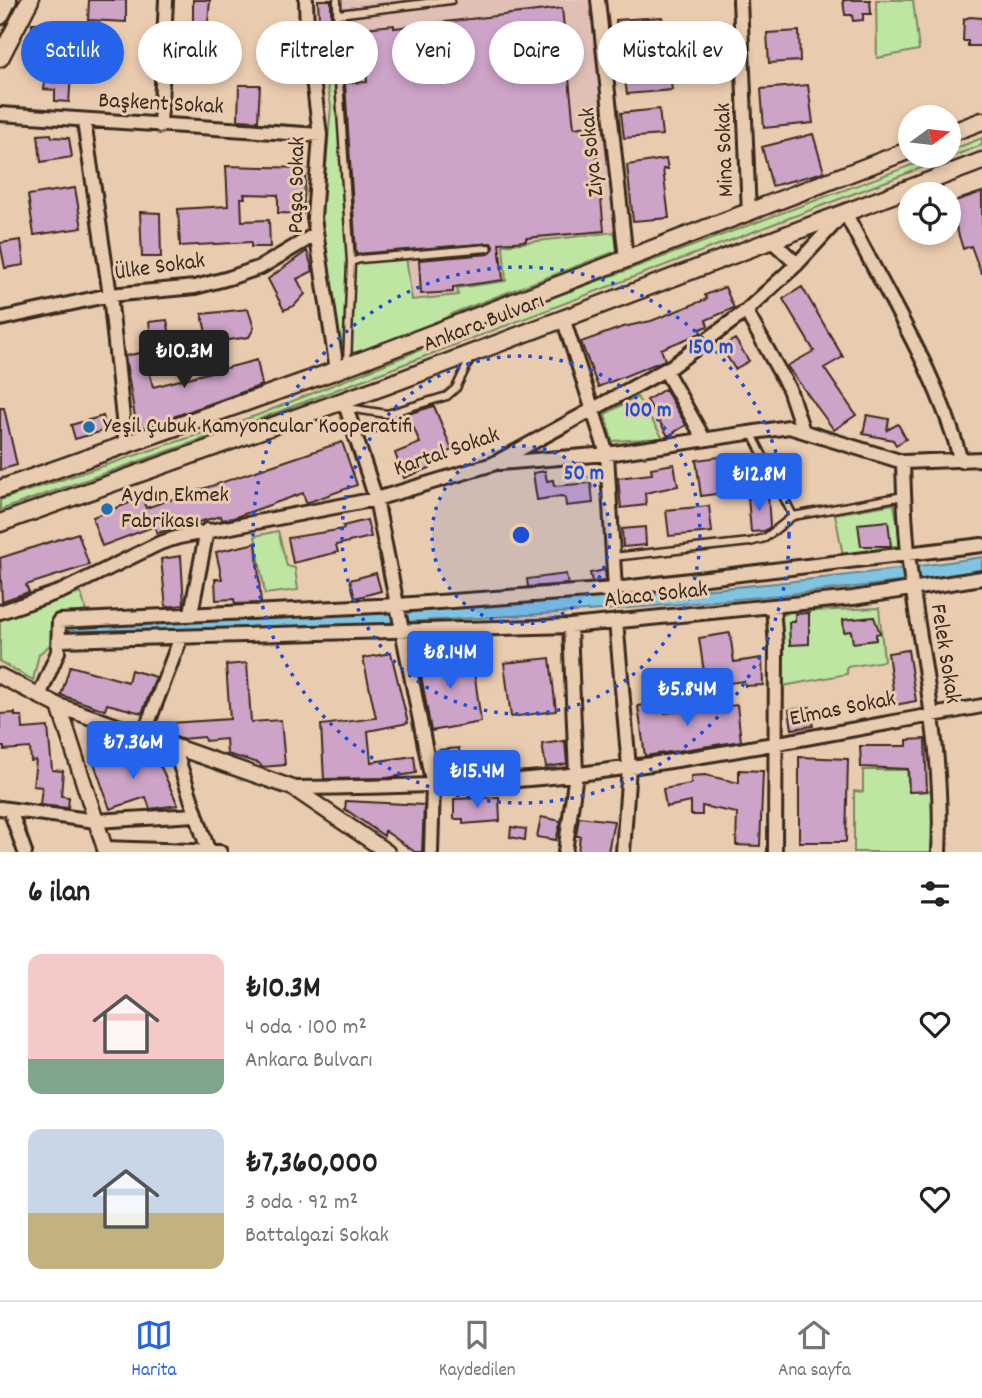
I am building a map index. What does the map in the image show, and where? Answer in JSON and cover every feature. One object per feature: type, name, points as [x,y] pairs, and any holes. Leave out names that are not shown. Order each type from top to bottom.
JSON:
[{"type":"main road","points":[[0,16],[8,0]]},
{"type":"main road","points":[[0,58],[30,0]]},
{"type":"main road","points":[[961,129],[982,121]]},
{"type":"main road","name":"Ankara Bulvarı","points":[[0,489],[126,447],[342,368],[750,214],[898,155]]},
{"type":"main road","name":"Ankara Bulvarı","points":[[0,523],[472,354],[982,162]]},
{"type":"street","points":[[160,126],[166,0]]},
{"type":"street","name":"Paşa Sokak","points":[[306,0],[320,135],[314,202],[316,234],[342,368]]},
{"type":"street","name":"Ziya Sokak","points":[[598,0],[626,259]]},
{"type":"street","name":"Mina Sokak","points":[[740,0],[750,214]]},
{"type":"street","name":"Başkent Sokak","points":[[0,114],[84,122],[320,135]]},
{"type":"street","points":[[84,122],[110,295],[126,447]]},
{"type":"street","points":[[845,212],[885,293],[939,390],[961,461]]},
{"type":"street","name":"Kartal Sokak","points":[[0,612],[62,590],[160,543],[207,530],[376,499],[493,464],[664,370],[746,311],[797,264],[845,212]]},
{"type":"street","name":"Ülke Sokak","points":[[0,319],[110,295],[195,287],[229,278],[261,267],[316,234]]},
{"type":"street","points":[[771,240],[797,264]]},
{"type":"street","points":[[746,311],[789,389],[802,428]]},
{"type":"street","points":[[563,318],[607,453],[615,589]]},
{"type":"street","points":[[664,370],[704,439]]},
{"type":"street","points":[[346,407],[376,499],[433,786],[431,852]]},
{"type":"street","points":[[493,464],[607,453],[789,427],[802,428],[827,440],[903,462],[982,459]]},
{"type":"street","points":[[903,462],[908,558]]},
{"type":"street","points":[[191,613],[207,530]]},
{"type":"street","points":[[39,696],[59,640],[59,621],[191,613],[398,606],[615,589],[908,558],[982,545]]},
{"type":"street","name":"Felek Sokak","points":[[908,558],[933,715],[940,803],[939,852]]},
{"type":"street","name":"Alaca Sokak","points":[[59,640],[402,627],[570,626],[773,606],[982,578]]},
{"type":"street","points":[[773,606],[775,852]]},
{"type":"street","points":[[616,621],[629,767],[623,852]]},
{"type":"street","points":[[565,852],[576,774],[570,626]]},
{"type":"street","points":[[143,736],[181,637]]},
{"type":"street","points":[[0,676],[59,706],[293,788],[387,852]]},
{"type":"street","points":[[59,706],[105,850],[214,851],[195,815],[174,747]]},
{"type":"street","name":"Elmas Sokak","points":[[293,788],[433,786],[576,774],[775,745],[982,706]]},
{"type":"street","points":[[5,809],[96,821],[195,815]]},
{"type":"street","points":[[5,809],[25,852]]},
{"type":"lane","points":[[337,0],[338,66],[351,262],[342,368]]},
{"type":"lane","points":[[338,14],[451,0]]},
{"type":"lane","points":[[351,262],[360,258],[488,248]]},
{"type":"lane","points":[[346,407],[387,414],[447,396],[456,388],[472,354]]},
{"type":"lane","points":[[751,432],[793,516]]},
{"type":"lane","points":[[613,556],[750,542],[765,538],[793,516],[904,496]]},
{"type":"shaded area","points":[[313,0],[593,0],[598,43],[598,84],[603,84],[622,252],[460,313],[424,333],[385,348],[341,357],[320,223],[331,106],[326,84],[378,84],[378,21],[314,21]]},
{"type":"green space","points":[[876,0],[913,0],[919,50],[877,58]]},
{"type":"green space","points":[[327,84],[334,84],[351,261],[406,257],[412,300],[458,295],[457,288],[506,281],[503,245],[616,232],[619,250],[456,312],[418,333],[378,347],[341,355],[321,224],[331,106]]},
{"type":"green space","points":[[982,138],[982,145],[961,153],[961,146]]},
{"type":"green space","points":[[904,168],[921,168],[254,421],[0,510],[0,500],[258,415],[522,309]]},
{"type":"green space","points":[[637,397],[663,438],[612,441],[605,414]]},
{"type":"green space","points":[[894,504],[901,545],[843,555],[835,514]]},
{"type":"green space","points":[[278,531],[287,566],[295,568],[298,590],[265,594],[255,536]]},
{"type":"green space","points":[[81,593],[86,611],[56,618],[56,640],[39,654],[33,680],[0,662],[0,617]]},
{"type":"green space","points":[[879,608],[884,661],[847,667],[847,674],[783,686],[782,616],[789,612]]},
{"type":"green space","points":[[863,770],[907,770],[909,792],[932,791],[933,852],[854,852],[854,791],[863,792]]},
{"type":"water","points":[[982,557],[982,571],[753,598],[522,615],[61,638],[61,625],[638,595],[867,573]]},
{"type":"building","points":[[89,0],[126,0],[126,22],[88,20]]},
{"type":"building","points":[[193,0],[210,0],[208,21],[193,21]]},
{"type":"building","points":[[318,0],[331,0],[331,21],[319,21]]},
{"type":"building","points":[[843,0],[870,0],[871,14],[863,14],[863,20],[853,21],[852,15],[845,15]]},
{"type":"building","points":[[562,8],[563,21],[489,21],[489,84],[570,84],[574,128],[594,125],[604,231],[499,243],[503,280],[453,287],[453,292],[421,294],[419,260],[489,254],[494,248],[491,243],[356,254],[345,84],[378,84],[378,27],[392,25],[392,84],[475,84],[475,21],[453,21]]},
{"type":"building","points":[[662,17],[663,21],[616,21]]},
{"type":"building","points":[[982,18],[982,46],[968,46],[968,41],[963,41],[964,19]]},
{"type":"building","points":[[799,31],[800,61],[769,63],[767,33]]},
{"type":"building","points":[[45,84],[70,84],[69,102],[55,101],[55,90],[44,89]]},
{"type":"building","points":[[626,84],[671,84],[672,90],[627,94]]},
{"type":"building","points":[[239,85],[260,85],[258,121],[238,120]]},
{"type":"building","points":[[808,85],[813,123],[764,128],[761,89]]},
{"type":"building","points":[[659,109],[662,135],[624,138],[621,113]]},
{"type":"building","points":[[51,134],[52,137],[69,138],[72,157],[41,162],[38,135]]},
{"type":"building","points":[[813,134],[824,172],[772,186],[762,147]]},
{"type":"building","points":[[666,159],[668,169],[663,169],[669,218],[633,221],[627,165]]},
{"type":"building","points":[[226,166],[306,168],[303,214],[278,213],[278,195],[244,194],[245,198],[241,198],[242,221],[269,220],[270,247],[251,247],[251,242],[180,246],[178,209],[228,206]]},
{"type":"building","points":[[75,188],[82,228],[34,235],[28,195]]},
{"type":"building","points":[[982,192],[982,273],[971,246],[963,249],[961,242],[961,199]]},
{"type":"building","points":[[140,212],[160,213],[161,257],[142,257]]},
{"type":"building","points":[[21,240],[24,265],[5,268],[0,243]]},
{"type":"building","points":[[307,251],[313,271],[297,279],[305,294],[294,306],[284,310],[268,279]]},
{"type":"building","points":[[725,287],[734,308],[706,320],[708,326],[700,329],[701,333],[661,349],[665,360],[598,387],[581,342],[623,327],[651,321],[707,299],[705,295]]},
{"type":"building","points":[[802,287],[843,357],[824,368],[856,415],[834,430],[787,366],[814,351],[783,299]]},
{"type":"building","points":[[248,309],[254,328],[249,337],[208,343],[202,314]]},
{"type":"building","points":[[167,320],[172,345],[153,347],[149,322]]},
{"type":"building","points":[[735,339],[749,361],[735,369],[721,347]]},
{"type":"building","points":[[144,352],[153,387],[257,360],[262,385],[137,430],[125,356]]},
{"type":"building","points":[[665,389],[686,425],[668,436],[647,400]]},
{"type":"building","points":[[434,406],[452,450],[428,461],[430,468],[404,478],[395,453],[420,443],[408,414]]},
{"type":"building","points":[[0,408],[4,408],[17,465],[0,470]]},
{"type":"building","points":[[867,415],[889,419],[887,430],[898,424],[906,439],[896,445],[893,440],[863,434]]},
{"type":"building","name":"Yeşil Çubuk Kamyoncular Kooperatifi","points":[[103,416],[107,430],[75,439],[71,425]]},
{"type":"building","points":[[342,442],[357,485],[306,503],[303,493],[233,518],[222,520],[221,516],[157,533],[155,526],[102,546],[93,517],[142,498],[146,508]]},
{"type":"building","points":[[719,457],[723,493],[701,496],[696,460]]},
{"type":"building","points":[[674,464],[678,486],[645,493],[646,505],[621,508],[618,478],[652,474],[651,468]]},
{"type":"building","points":[[545,471],[547,481],[553,480],[554,486],[591,483],[593,503],[566,506],[565,497],[561,496],[537,500],[533,473]]},
{"type":"building","points":[[768,495],[770,527],[764,531],[751,532],[748,497]]},
{"type":"building","points":[[709,506],[712,532],[669,536],[666,510]]},
{"type":"building","points":[[367,520],[371,537],[336,545],[338,552],[293,563],[288,538],[344,529],[343,526]]},
{"type":"building","points":[[888,521],[891,546],[861,546],[858,524]]},
{"type":"building","points":[[645,527],[646,545],[623,547],[622,529]]},
{"type":"building","points":[[78,533],[89,565],[26,585],[29,592],[2,601],[0,558]]},
{"type":"building","points":[[256,543],[261,603],[235,604],[234,599],[216,600],[215,579],[222,579],[216,552]]},
{"type":"building","points":[[181,556],[184,605],[166,607],[161,559]]},
{"type":"building","points":[[605,570],[606,581],[592,582],[590,573]]},
{"type":"building","points":[[376,573],[381,591],[355,598],[350,580]]},
{"type":"building","points":[[566,574],[568,584],[528,587],[527,579]]},
{"type":"building","points":[[809,613],[809,644],[790,645],[789,622],[795,622],[795,614]]},
{"type":"building","points":[[874,617],[880,633],[876,634],[876,640],[853,643],[851,631],[844,632],[843,620]]},
{"type":"building","points":[[730,633],[734,662],[762,658],[763,685],[745,686],[744,681],[706,686],[699,638]]},
{"type":"building","points":[[908,650],[916,701],[895,705],[888,653]]},
{"type":"building","points":[[391,653],[408,723],[368,731],[371,762],[414,756],[416,773],[387,778],[324,779],[321,725],[376,718],[363,658]]},
{"type":"building","points":[[438,654],[439,659],[472,655],[481,722],[431,731],[418,658]]},
{"type":"building","points":[[550,658],[556,711],[511,717],[504,663]]},
{"type":"building","points":[[247,663],[251,722],[281,720],[285,765],[262,767],[259,763],[227,754],[226,739],[205,741],[204,737],[181,739],[170,735],[170,723],[230,719],[226,665]]},
{"type":"building","points":[[70,666],[128,682],[131,670],[156,677],[142,713],[107,704],[105,710],[61,695]]},
{"type":"building","points":[[664,702],[665,713],[737,705],[741,741],[645,756],[638,706]]},
{"type":"building","points":[[810,707],[813,726],[792,729],[789,710]]},
{"type":"building","points":[[15,713],[15,716],[22,716],[23,729],[48,727],[52,770],[63,771],[61,796],[69,797],[68,808],[40,805],[42,787],[33,786],[36,760],[31,761],[30,748],[4,750],[4,747],[0,747],[0,714]]},
{"type":"building","points":[[925,739],[927,791],[909,792],[908,769],[861,767],[860,746],[907,746],[907,740]]},
{"type":"building","points":[[565,741],[567,764],[546,767],[542,744]]},
{"type":"building","points":[[120,747],[126,766],[145,759],[161,767],[178,805],[150,809],[146,797],[110,809],[92,757]]},
{"type":"building","points":[[459,748],[461,773],[442,776],[439,750]]},
{"type":"building","points":[[799,757],[848,759],[846,842],[799,842]]},
{"type":"building","points":[[739,770],[763,771],[760,846],[736,845],[737,813],[702,806],[702,815],[691,815],[691,802],[666,807],[663,789],[691,784],[691,776],[705,775],[739,783]]},
{"type":"building","points":[[499,797],[500,821],[463,824],[463,819],[454,819],[454,799]]},
{"type":"building","points":[[346,801],[424,805],[422,852],[415,852],[385,831],[384,836],[345,809]]},
{"type":"building","points":[[541,817],[561,821],[556,840],[537,837]]},
{"type":"building","points":[[579,817],[614,821],[608,852],[578,852],[580,836],[576,836]]},
{"type":"building","points":[[511,827],[526,829],[525,840],[510,837]]},
{"type":"place","name":"Yeşil Çubuk Kamyoncular Kooperatifi","points":[[89,427]]},
{"type":"place","name":"Aydın Ekmek Fabrikası","points":[[107,509]]}]
